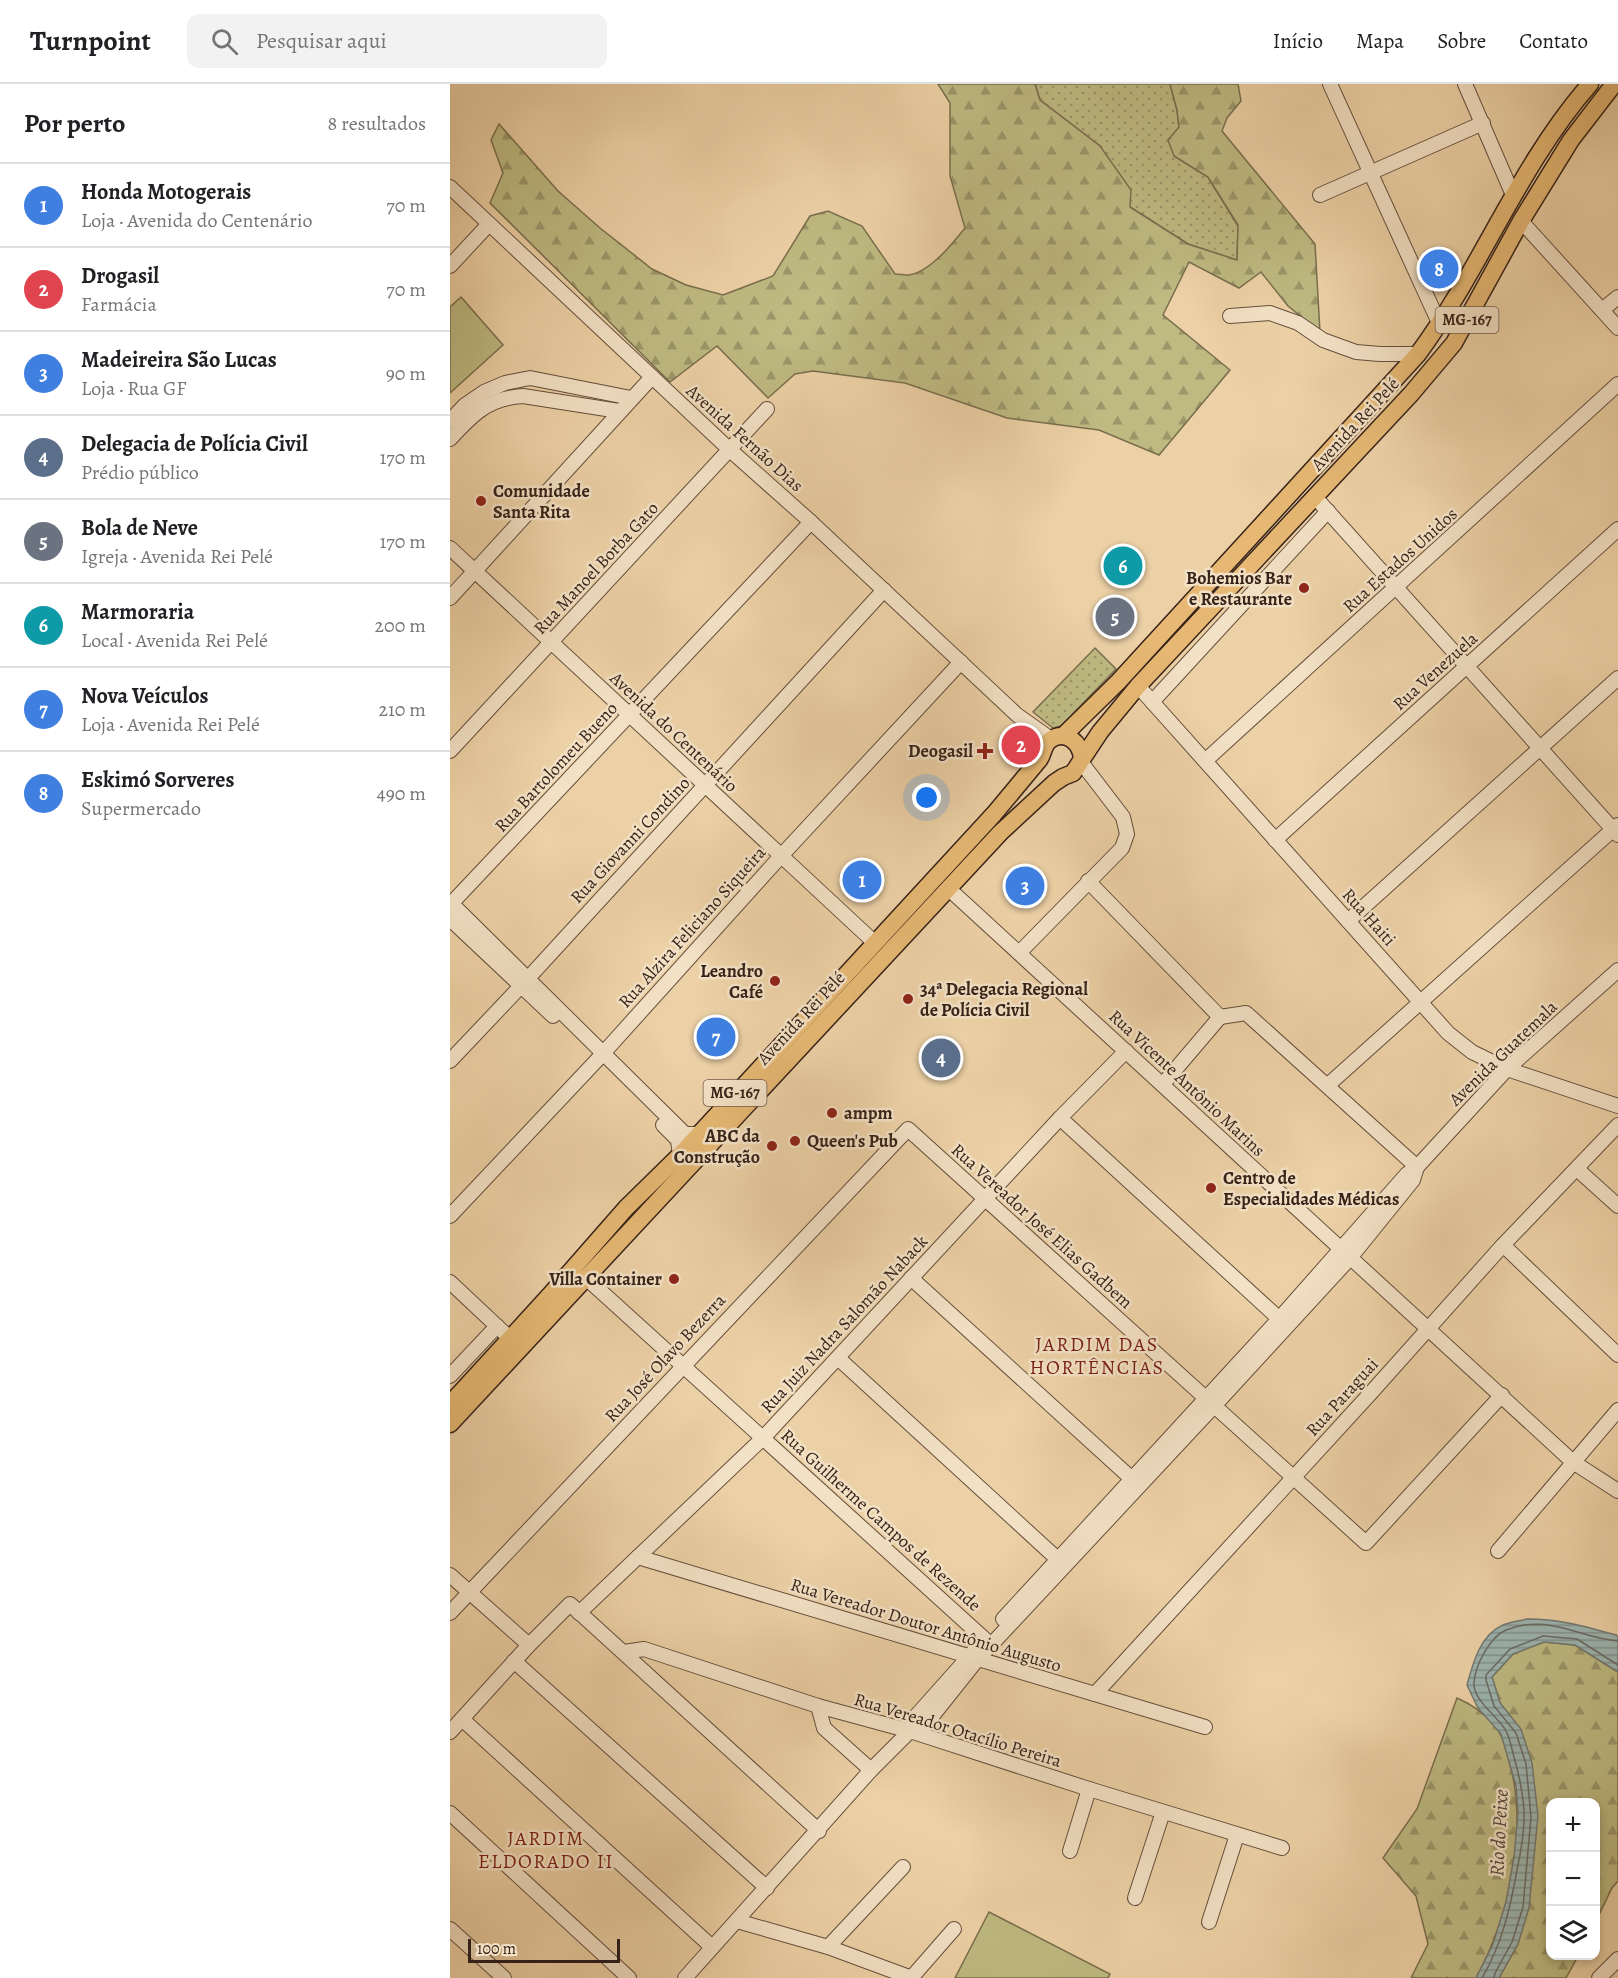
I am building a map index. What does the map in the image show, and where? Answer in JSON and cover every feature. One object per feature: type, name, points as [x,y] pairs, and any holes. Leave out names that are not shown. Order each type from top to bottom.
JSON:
[{"type":"main road","name":"Avenida Rei Pelé","points":[[450,1424],[626,1208],[680,1155],[994,814],[1049,746],[1118,682],[1418,354],[1440,325],[1513,195],[1571,106],[1590,84]]},
{"type":"main road","name":"Avenida Rei Pelé","points":[[450,1404],[479,1372],[515,1343],[585,1277],[1001,832],[1075,768],[1100,732],[1138,686],[1411,394],[1454,343],[1521,221],[1571,140],[1614,84]]},
{"type":"main road","points":[[1075,741],[1082,753],[1075,768],[1051,773],[1043,763],[1049,746],[1075,741]]},
{"type":"street","points":[[1330,84],[1440,325]]},
{"type":"street","points":[[1465,84],[1513,195]]},
{"type":"street","points":[[1320,195],[1483,123]]},
{"type":"street","name":"Avenida Fernão Dias","points":[[450,187],[1049,746]]},
{"type":"street","points":[[1521,221],[1602,310],[1616,322]]},
{"type":"street","points":[[450,266],[489,224]]},
{"type":"street","points":[[1602,310],[1618,297]]},
{"type":"street","points":[[1230,316],[1270,313],[1298,323],[1323,340],[1356,352],[1418,354]]},
{"type":"street","points":[[450,598],[651,377]]},
{"type":"street","points":[[450,421],[465,405],[483,392],[506,383],[530,378],[630,398]]},
{"type":"street","name":"Rua Estados Unidos","points":[[1205,761],[1618,384]]},
{"type":"street","points":[[450,439],[471,416],[507,397],[523,396],[619,411]]},
{"type":"street","name":"Rua Manoel Borba Gato","points":[[450,751],[767,409]]},
{"type":"street","points":[[1315,497],[1616,830],[1328,1085]]},
{"type":"street","points":[[1152,702],[1328,511]]},
{"type":"street","name":"Rua Bartolomeu Bueno","points":[[450,903],[811,522]]},
{"type":"street","name":"Rua Venezuela","points":[[1275,840],[1618,529]]},
{"type":"street","name":"Avenida do Centenário","points":[[450,548],[874,942]]},
{"type":"street","name":"Rua Giovanni Condino","points":[[450,1061],[884,590]]},
{"type":"street","name":"Rua Alzira Feliciano Siqueira","points":[[450,1216],[601,1056],[781,856],[961,662]]},
{"type":"street","points":[[1348,921],[1618,678]]},
{"type":"street","name":"Rua Haiti","points":[[1138,686],[1448,1033],[1472,1052],[1507,1069],[1618,1106]]},
{"type":"street","points":[[1019,953],[1122,848],[1127,834],[1124,817],[1107,797],[1075,768]]},
{"type":"street","points":[[1088,881],[1220,1017]]},
{"type":"street","name":"Rua Vicente Antônio Marins","points":[[949,888],[1574,1462],[1618,1491]]},
{"type":"street","points":[[450,903],[525,982],[601,1056],[686,1134],[698,1134]]},
{"type":"street","points":[[450,919],[525,982]]},
{"type":"street","name":"Avenida Guatemala","points":[[1210,1402],[1345,1254],[1407,1174],[1417,1167],[1507,1069],[1618,970]]},
{"type":"street","points":[[1163,1084],[1220,1017],[1245,1013],[1417,1167]]},
{"type":"street","name":"Rua Juiz Nadra Salomão Naback","points":[[450,1732],[529,1645],[638,1557],[763,1438],[1060,1118],[1126,1051]]},
{"type":"street","points":[[601,1056],[678,1140],[680,1155]]},
{"type":"street","points":[[1060,1118],[1283,1322]]},
{"type":"street","name":"Rua Paraguai","points":[[1095,1694],[1369,1395],[1427,1327],[1618,1125]]},
{"type":"street","name":"Rua Vereador José Elias Gadbem","points":[[908,1129],[1366,1543],[1502,1395]]},
{"type":"street","name":"Rua José Olavo Bezerra","points":[[450,1613],[908,1129]]},
{"type":"street","points":[[1577,1169],[1618,1206]]},
{"type":"street","points":[[1503,1245],[1618,1355]]},
{"type":"street","name":"Rua Guilherme Campos de Rezende","points":[[585,1277],[988,1642]]},
{"type":"street","points":[[911,1278],[1132,1479]]},
{"type":"street","points":[[450,1282],[515,1343]]},
{"type":"street","points":[[450,1376],[455,1363],[497,1326]]},
{"type":"street","points":[[838,1358],[1061,1563]]},
{"type":"street","points":[[455,1363],[479,1372]]},
{"type":"street","points":[[1061,1563],[1132,1479],[1210,1402]]},
{"type":"street","points":[[685,1978],[872,1770],[910,1731],[926,1724],[972,1658],[1210,1402]]},
{"type":"street","points":[[1498,1551],[1618,1410]]},
{"type":"street","name":"Rua Vereador Doutor Antônio Augusto","points":[[638,1557],[1205,1726]]},
{"type":"street","points":[[450,1575],[529,1645]]},
{"type":"street","points":[[575,1609],[819,1831]]},
{"type":"street","name":"Rua Vereador Otacílio Pereira","points":[[624,1652],[644,1649],[818,1706],[910,1731],[1089,1790],[1282,1848]]},
{"type":"street","points":[[514,1661],[767,1888]]},
{"type":"street","points":[[818,1706],[824,1728],[872,1770]]},
{"type":"street","points":[[462,1719],[712,1947]]},
{"type":"street","points":[[1070,1851],[1089,1790]]},
{"type":"street","points":[[1135,1898],[1163,1812]]},
{"type":"street","points":[[450,1813],[629,1978]]},
{"type":"street","points":[[1209,1922],[1237,1835]]},
{"type":"street","points":[[828,1947],[903,1868]]},
{"type":"street","points":[[736,1921],[828,1947],[912,1977],[954,1929]]},
{"type":"street","points":[[450,1929],[504,1978]]},
{"type":"street","points":[[1599,1978],[1618,1959]]},
{"type":"green space","points":[[938,84],[1035,84],[1040,100],[1100,146],[1131,190],[1130,207],[1188,244],[1237,260],[1238,225],[1208,177],[1174,156],[1168,140],[1179,127],[1170,84],[1238,84],[1241,101],[1227,118],[1222,131],[1315,244],[1320,332],[1288,306],[1261,272],[1239,288],[1189,262],[1163,315],[1230,370],[1159,455],[1099,430],[1007,418],[905,383],[813,371],[795,374],[768,398],[717,346],[670,382],[490,203],[503,173],[491,140],[499,124],[558,191],[600,228],[652,269],[686,285],[723,295],[773,276],[810,216],[828,211],[862,226],[895,274],[917,273],[933,263],[948,249],[965,228],[950,176],[950,103]]},
{"type":"green space","points":[[1035,84],[1170,84],[1179,127],[1174,156],[1208,177],[1238,226],[1237,260],[1188,244],[1130,207],[1100,146],[1040,100]]},
{"type":"green space","points":[[461,297],[503,345],[450,393],[450,307]]},
{"type":"green space","points":[[1095,648],[1116,669],[1061,726],[1053,728],[1033,712]]},
{"type":"green space","points":[[1544,1642],[1575,1645],[1618,1672],[1618,1881],[1600,1913],[1600,1798],[1546,1798],[1546,1960],[1576,1960],[1566,1978],[1499,1978],[1518,1944],[1521,1730],[1500,1703],[1492,1677],[1513,1654]]},
{"type":"green space","points":[[1457,1698],[1488,1718],[1499,1731],[1504,1744],[1515,1787],[1517,1815],[1512,1872],[1498,1928],[1476,1978],[1411,1978],[1428,1944],[1416,1896],[1383,1858],[1417,1809]]},
{"type":"green space","points":[[989,1912],[1110,1974],[1108,1978],[955,1978]]},
{"type":"water","name":"Rio do Peixe","points":[[1527,1619],[1572,1624],[1618,1636],[1618,1672],[1575,1645],[1544,1642],[1513,1654],[1492,1677],[1500,1703],[1521,1729],[1532,1763],[1538,1816],[1529,1908],[1518,1944],[1499,1978],[1476,1978],[1493,1944],[1506,1902],[1514,1857],[1518,1812],[1516,1786],[1501,1734],[1478,1708],[1467,1685],[1479,1650],[1489,1636],[1503,1625]]},
{"type":"place","name":"Eskimó Sorveres","points":[[1439,269]]},
{"type":"place","name":"Comunidade Santa Rita","points":[[481,501]]},
{"type":"place","name":"Marmoraria","points":[[1123,566]]},
{"type":"place","name":"Bohemios Bar e Restaurante","points":[[1304,588]]},
{"type":"place","name":"Bola de Neve","points":[[1115,617]]},
{"type":"place","name":"Drogasil","points":[[1021,745]]},
{"type":"place","name":"Deogasil","points":[[985,751]]},
{"type":"place","name":"Honda Motogerais","points":[[862,880]]},
{"type":"place","name":"Madeireira São Lucas","points":[[1025,886]]},
{"type":"place","name":"Leandro Café","points":[[775,981]]},
{"type":"place","name":"34ª Delegacia Regional de Polícia Civil","points":[[908,999]]},
{"type":"place","name":"Nova Veículos","points":[[716,1037]]},
{"type":"place","name":"Delegacia de Polícia Civil","points":[[941,1058]]},
{"type":"place","name":"ampm","points":[[832,1113]]},
{"type":"place","name":"Queen's Pub","points":[[795,1141]]},
{"type":"place","name":"ABC da Construção","points":[[772,1146]]},
{"type":"place","name":"Centro de Especialidades Médicas","points":[[1211,1188]]},
{"type":"place","name":"Villa Container","points":[[674,1279]]},
{"type":"district","name":"JARDIM DAS HORTÊNCIAS","points":[[1097,1356]]},
{"type":"district","name":"JARDIM ELDORADO II","points":[[546,1850]]}]
